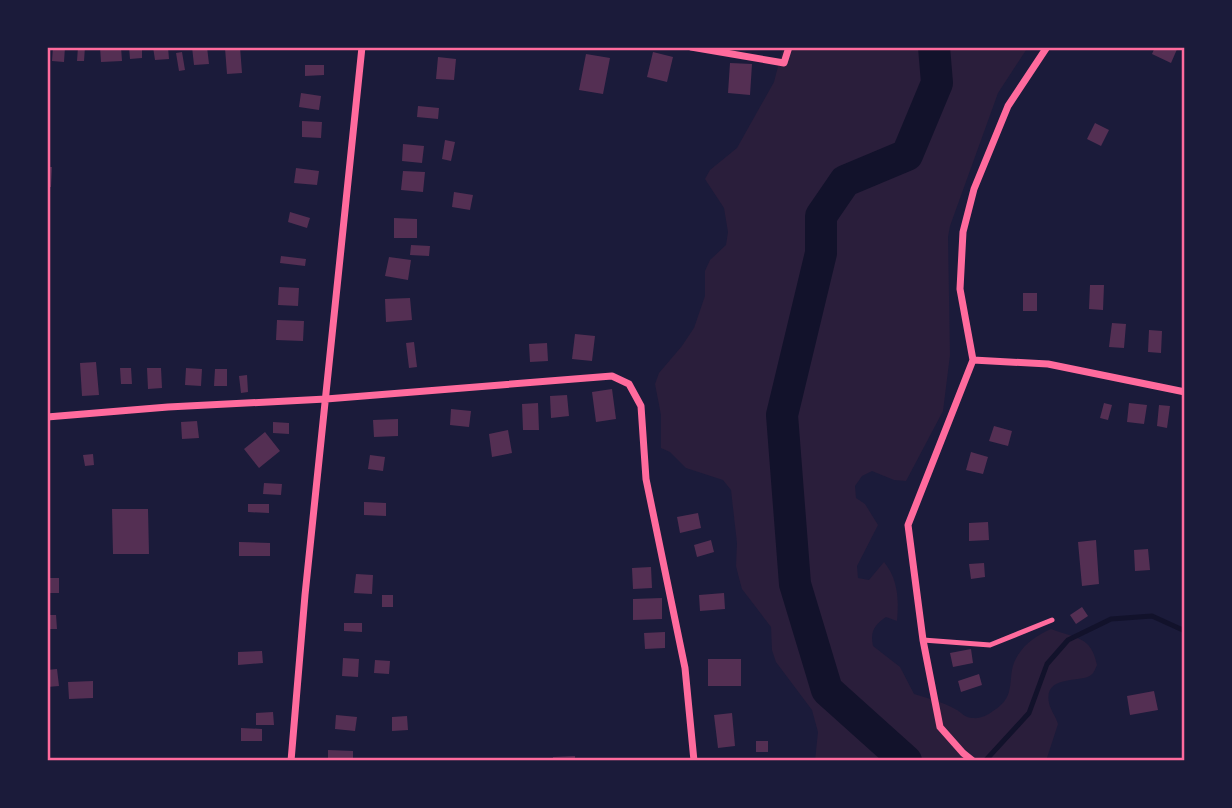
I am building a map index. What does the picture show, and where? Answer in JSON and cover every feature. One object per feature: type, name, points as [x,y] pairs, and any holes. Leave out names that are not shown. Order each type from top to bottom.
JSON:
[{"type":"street","points":[[291,761],[362,47]]},
{"type":"street","points":[[691,47],[784,63],[789,47]]},
{"type":"street","points":[[973,761],[940,727],[923,640],[908,525],[973,360],[960,289],[963,232],[974,189],[1009,106],[1047,47]]},
{"type":"street","points":[[973,360],[1048,364],[1185,392]]},
{"type":"street","points":[[47,417],[168,407],[326,399],[612,376],[629,384],[640,406],[646,479],[685,668],[694,761]]},
{"type":"lane","points":[[923,640],[990,645],[1052,621]]},
{"type":"shaded area","points":[[783,47],[1028,47],[998,93],[950,226],[950,355],[943,411],[906,481],[894,480],[872,471],[862,476],[855,486],[856,498],[865,504],[878,525],[857,566],[858,578],[869,580],[884,562],[892,575],[896,590],[897,621],[886,617],[878,623],[872,637],[873,646],[900,667],[914,694],[945,704],[967,717],[984,716],[1001,705],[1009,692],[1012,670],[1018,655],[1037,636],[1051,629],[1087,644],[1097,665],[1093,673],[1057,684],[1049,694],[1050,705],[1058,724],[1046,761],[815,761],[818,732],[812,710],[776,662],[772,650],[771,627],[742,589],[736,566],[737,543],[731,490],[723,480],[686,468],[670,452],[661,448],[661,415],[655,384],[659,373],[694,328],[705,296],[705,271],[710,260],[726,245],[728,232],[724,208],[705,179],[710,170],[737,148],[774,82]]},
{"type":"building","points":[[53,47],[65,47],[64,62],[52,61]]},
{"type":"building","points":[[78,47],[85,47],[84,61],[77,61]]},
{"type":"building","points":[[100,47],[121,47],[122,61],[101,62]]},
{"type":"building","points":[[129,47],[142,47],[142,58],[130,59]]},
{"type":"building","points":[[153,47],[168,47],[169,59],[155,60]]},
{"type":"building","points":[[192,47],[207,47],[209,64],[194,65]]},
{"type":"building","points":[[240,47],[242,73],[227,74],[225,48]]},
{"type":"building","points":[[1155,47],[1178,47],[1171,63],[1152,54]]},
{"type":"building","points":[[182,52],[185,70],[179,71],[176,53]]},
{"type":"building","points":[[653,52],[673,57],[667,82],[647,77]]},
{"type":"building","points":[[586,54],[610,58],[603,94],[579,90]]},
{"type":"building","points":[[438,57],[456,59],[454,80],[436,79]]},
{"type":"building","points":[[730,63],[752,64],[750,95],[728,93]]},
{"type":"building","points":[[305,65],[324,65],[324,75],[305,76]]},
{"type":"building","points":[[301,93],[321,96],[319,110],[299,107]]},
{"type":"building","points":[[418,106],[439,108],[438,119],[417,117]]},
{"type":"building","points":[[302,121],[322,122],[321,138],[302,137]]},
{"type":"building","points":[[1095,123],[1109,130],[1101,146],[1087,139]]},
{"type":"building","points":[[445,140],[455,142],[451,161],[442,159]]},
{"type":"building","points":[[403,144],[424,146],[422,163],[402,161]]},
{"type":"building","points":[[47,167],[52,167],[51,187],[47,187]]},
{"type":"building","points":[[296,168],[319,171],[317,185],[294,183]]},
{"type":"building","points":[[403,171],[425,172],[423,192],[401,190]]},
{"type":"building","points":[[454,192],[473,195],[470,210],[452,207]]},
{"type":"building","points":[[290,212],[310,218],[307,228],[288,222]]},
{"type":"building","points":[[394,218],[417,219],[417,238],[394,238]]},
{"type":"building","points":[[411,245],[430,246],[429,256],[410,255]]},
{"type":"building","points":[[281,256],[306,259],[305,266],[280,263]]},
{"type":"building","points":[[389,257],[411,260],[408,280],[385,276]]},
{"type":"building","points":[[1090,285],[1104,285],[1103,310],[1089,309]]},
{"type":"building","points":[[279,287],[299,288],[298,306],[278,305]]},
{"type":"building","points":[[1023,293],[1037,293],[1037,311],[1023,311]]},
{"type":"building","points":[[410,298],[412,320],[386,322],[385,299]]},
{"type":"building","points":[[277,320],[304,321],[303,341],[276,340]]},
{"type":"building","points":[[1112,323],[1126,324],[1124,348],[1109,347]]},
{"type":"building","points":[[1149,330],[1162,331],[1161,353],[1148,352]]},
{"type":"building","points":[[575,334],[595,336],[592,361],[572,359]]},
{"type":"building","points":[[414,342],[417,367],[409,368],[406,343]]},
{"type":"building","points":[[547,343],[548,361],[530,362],[529,344]]},
{"type":"building","points":[[96,362],[99,395],[82,396],[80,363]]},
{"type":"building","points":[[120,368],[131,368],[132,384],[121,384]]},
{"type":"building","points":[[147,368],[161,368],[162,388],[148,389]]},
{"type":"building","points":[[186,368],[202,369],[201,386],[185,385]]},
{"type":"building","points":[[215,369],[227,369],[227,386],[214,386]]},
{"type":"building","points":[[247,375],[248,392],[241,393],[239,376]]},
{"type":"building","points":[[612,389],[616,419],[596,422],[592,392]]},
{"type":"building","points":[[567,395],[569,416],[551,418],[550,396]]},
{"type":"building","points":[[538,403],[539,430],[523,430],[522,404]]},
{"type":"building","points":[[1104,403],[1112,405],[1108,420],[1100,418]]},
{"type":"building","points":[[1129,403],[1147,405],[1144,424],[1127,422]]},
{"type":"building","points":[[1159,405],[1170,406],[1167,428],[1157,426]]},
{"type":"building","points":[[451,409],[471,411],[469,427],[450,425]]},
{"type":"building","points":[[398,419],[398,436],[374,437],[373,420]]},
{"type":"building","points":[[197,421],[199,438],[182,439],[181,422]]},
{"type":"building","points":[[273,422],[289,423],[289,434],[273,433]]},
{"type":"building","points":[[994,426],[1012,431],[1008,446],[989,441]]},
{"type":"building","points":[[508,430],[512,453],[492,457],[489,434]]},
{"type":"building","points":[[265,432],[280,451],[259,468],[244,449]]},
{"type":"building","points":[[971,452],[988,457],[983,474],[966,470]]},
{"type":"building","points":[[93,454],[94,465],[85,466],[83,455]]},
{"type":"building","points":[[370,455],[385,457],[383,471],[368,469]]},
{"type":"building","points":[[264,483],[282,484],[281,495],[263,494]]},
{"type":"building","points":[[364,502],[386,503],[386,516],[364,515]]},
{"type":"building","points":[[248,504],[269,504],[269,513],[248,512]]},
{"type":"building","points":[[112,509],[148,509],[149,554],[113,554]]},
{"type":"building","points":[[698,513],[701,528],[680,533],[677,517]]},
{"type":"building","points":[[988,522],[989,540],[969,541],[969,523]]},
{"type":"building","points":[[711,540],[714,552],[697,557],[694,545]]},
{"type":"building","points":[[1096,540],[1099,584],[1082,586],[1078,542]]},
{"type":"building","points":[[239,542],[270,543],[270,556],[239,556]]},
{"type":"building","points":[[1148,549],[1150,570],[1135,571],[1134,550]]},
{"type":"building","points":[[984,563],[985,577],[971,579],[969,564]]},
{"type":"building","points":[[651,567],[652,588],[633,589],[632,568]]},
{"type":"building","points":[[356,574],[373,575],[372,594],[354,593]]},
{"type":"building","points":[[47,578],[59,578],[59,593],[47,593]]},
{"type":"building","points":[[724,593],[725,609],[700,611],[699,595]]},
{"type":"building","points":[[382,595],[393,595],[393,607],[382,607]]},
{"type":"building","points":[[662,598],[662,619],[633,620],[633,599]]},
{"type":"building","points":[[1082,607],[1088,616],[1076,624],[1070,615]]},
{"type":"building","points":[[47,615],[56,615],[57,629],[47,629]]},
{"type":"building","points":[[344,623],[362,623],[362,632],[344,631]]},
{"type":"building","points":[[665,632],[665,648],[645,649],[644,633]]},
{"type":"building","points":[[971,649],[973,663],[953,667],[950,653]]},
{"type":"building","points":[[262,651],[263,663],[238,665],[238,652]]},
{"type":"building","points":[[343,658],[359,659],[358,677],[342,676]]},
{"type":"building","points":[[708,659],[741,659],[741,686],[708,686]]},
{"type":"building","points":[[375,660],[390,661],[389,674],[374,673]]},
{"type":"building","points":[[57,669],[59,686],[47,687],[47,670]]},
{"type":"building","points":[[979,674],[982,685],[961,692],[958,681]]},
{"type":"building","points":[[93,681],[93,698],[69,699],[68,682]]},
{"type":"building","points":[[1154,691],[1158,710],[1130,715],[1127,696]]},
{"type":"building","points":[[273,712],[274,725],[256,725],[256,713]]},
{"type":"building","points":[[732,713],[735,746],[718,748],[714,715]]},
{"type":"building","points":[[336,715],[357,717],[355,731],[335,729]]},
{"type":"building","points":[[407,716],[408,730],[392,731],[392,717]]},
{"type":"building","points":[[241,728],[262,729],[262,741],[241,741]]},
{"type":"building","points":[[756,741],[768,741],[768,752],[756,752]]},
{"type":"building","points":[[328,750],[353,751],[353,761],[328,761]]},
{"type":"building","points":[[575,756],[575,761],[553,761],[553,757]]},
{"type":"waterway","points":[[906,761],[827,690],[795,584],[782,415],[821,253],[821,216],[845,181],[907,155],[937,83],[934,47]]},
{"type":"waterway","points":[[985,761],[1029,713],[1047,664],[1068,640],[1111,619],[1152,616],[1185,631]]}]
